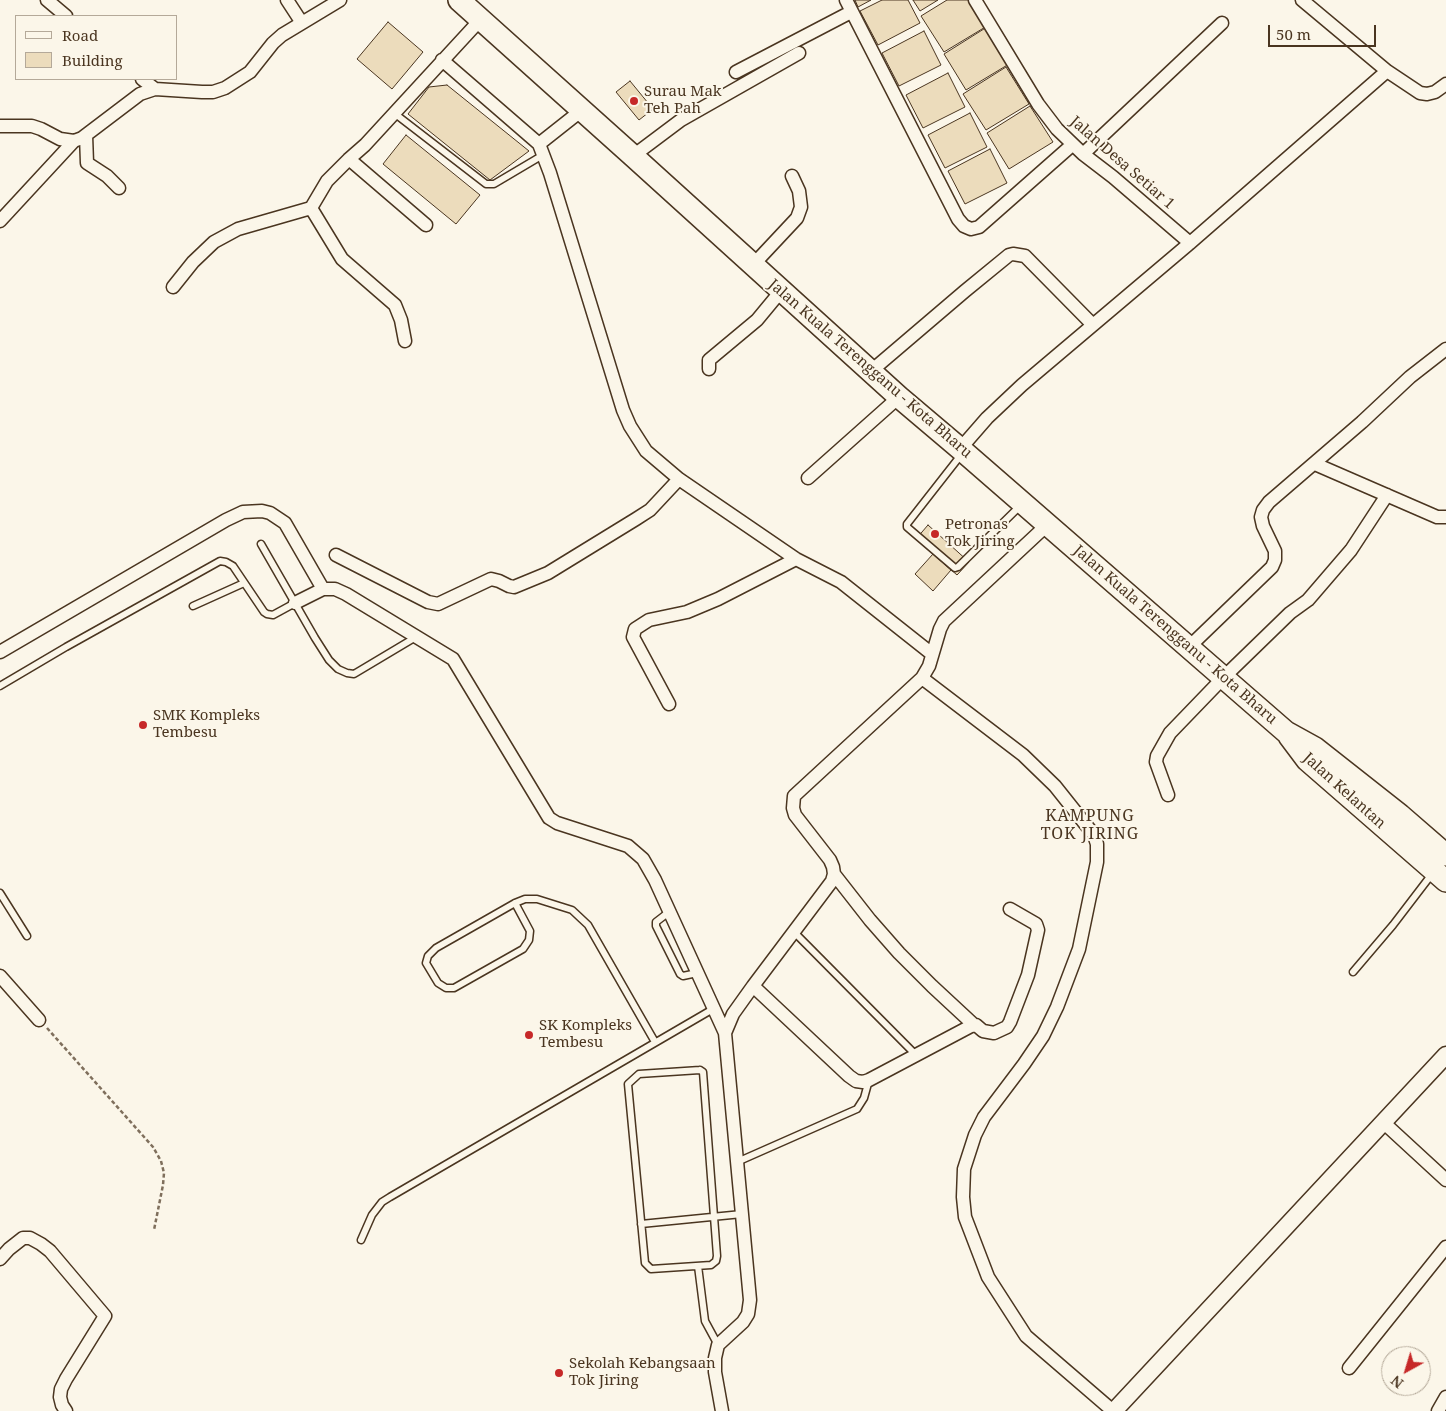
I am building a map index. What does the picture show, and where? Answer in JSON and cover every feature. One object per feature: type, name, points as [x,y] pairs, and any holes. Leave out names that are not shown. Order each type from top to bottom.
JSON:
[{"type":"highway","name":"Jalan Kuala Terengganu - Kota Bharu","points":[[459,0],[899,398],[962,450],[1286,732]]},
{"type":"highway","name":"Jalan Kelantan","points":[[1286,732],[1315,748],[1400,815],[1442,869]]},
{"type":"street","points":[[47,0],[65,15]]},
{"type":"street","points":[[287,0],[302,22]]},
{"type":"street","points":[[0,221],[80,138],[140,94],[155,89],[213,92],[225,88],[250,72],[277,39],[340,0]]},
{"type":"street","name":"Jalan Desa Setiar 1","points":[[975,0],[1038,104],[1057,129],[1072,145],[1113,176],[1190,243]]},
{"type":"street","points":[[1302,0],[1387,72],[1420,93],[1435,92],[1446,84]]},
{"type":"street","points":[[736,72],[849,6],[958,219],[964,226],[971,229],[979,228],[1072,145]]},
{"type":"street","points":[[173,287],[193,262],[214,242],[238,229],[311,208],[327,181],[348,159],[365,145],[481,19]]},
{"type":"street","points":[[1083,154],[1222,23]]},
{"type":"street","points":[[633,156],[681,120],[799,52]]},
{"type":"street","points":[[442,60],[541,150],[550,173],[630,426],[646,451],[678,479],[796,560],[842,582],[932,654]]},
{"type":"street","points":[[962,450],[1002,403],[1387,72]]},
{"type":"street","points":[[143,80],[155,89]]},
{"type":"street","points":[[541,150],[582,110]]},
{"type":"street","points":[[0,126],[32,126],[60,139],[80,138]]},
{"type":"street","points":[[80,138],[87,163],[107,176],[119,188]]},
{"type":"street","points":[[348,159],[426,224]]},
{"type":"street","points":[[752,265],[797,218],[801,207],[799,191],[792,176]]},
{"type":"street","points":[[311,208],[342,259],[395,305],[406,341]]},
{"type":"street","points":[[870,372],[965,291],[1009,255],[1013,254],[1024,256],[1094,324]]},
{"type":"street","points":[[708,369],[709,360],[758,320],[781,291]]},
{"type":"street","points":[[1188,648],[1272,568],[1275,560],[1275,551],[1263,526],[1261,517],[1263,510],[1269,502],[1315,464],[1410,377],[1446,349]]},
{"type":"street","points":[[808,478],[899,398]]},
{"type":"street","points":[[1315,464],[1437,517],[1446,517]]},
{"type":"street","points":[[336,555],[428,602],[438,604],[492,580],[514,587],[548,572],[650,510],[678,479]]},
{"type":"street","points":[[1168,795],[1158,769],[1156,756],[1173,729],[1290,613],[1314,594],[1351,550],[1387,495]]},
{"type":"street","points":[[0,652],[226,520],[244,512],[262,511],[270,513],[285,523],[322,589]]},
{"type":"street","points":[[1010,909],[1036,924],[1037,927],[1028,975],[1010,1022],[1004,1030],[989,1033],[974,1025],[932,986],[870,920],[834,874],[830,860],[795,816],[793,808],[794,796],[922,678],[929,666],[944,621],[1047,525]]},
{"type":"street","points":[[669,704],[633,637],[635,629],[649,620],[687,612],[718,599],[796,560]]},
{"type":"street","points":[[295,603],[322,589],[335,589],[454,659],[549,818],[558,823],[628,846],[643,859],[725,1033],[750,1300],[748,1314],[743,1322],[718,1346],[715,1358],[715,1372],[722,1411]]},
{"type":"street","points":[[922,678],[1023,755],[1055,786],[1094,835],[1097,844],[1097,862],[1079,949],[1057,1007],[1043,1036],[1029,1057],[984,1116],[975,1135],[964,1169],[962,1196],[965,1217],[988,1277],[1026,1336],[1123,1408],[1446,1055]]},
{"type":"street","points":[[725,1033],[734,1014],[753,986],[828,888],[834,874]]},
{"type":"street","points":[[0,976],[39,1020]]},
{"type":"street","points":[[753,986],[856,1081],[863,1082],[869,1080],[974,1025]]},
{"type":"street","points":[[1383,1122],[1446,1180]]},
{"type":"street","points":[[0,1259],[23,1238],[30,1238],[36,1241],[50,1251],[105,1316],[61,1389],[62,1405],[66,1411]]},
{"type":"street","points":[[1349,1368],[1446,1247]]},
{"type":"street","points":[[1438,1411],[1446,1397]]},
{"type":"lane","points":[[394,113],[486,184],[494,184],[541,150]]},
{"type":"lane","points":[[962,450],[906,524],[907,528],[955,568],[1023,504]]},
{"type":"lane","points":[[261,544],[329,660],[346,674],[354,674],[417,636]]},
{"type":"lane","points":[[0,686],[66,646],[220,561],[229,563],[267,614],[273,615],[295,603]]},
{"type":"lane","points":[[193,606],[244,583]]},
{"type":"lane","points":[[1353,972],[1442,869]]},
{"type":"lane","points":[[0,893],[26,936]]},
{"type":"lane","points":[[514,903],[530,931],[529,940],[523,949],[454,988],[446,988],[438,983],[426,963],[428,956],[436,948],[514,903],[525,899],[537,899],[572,910],[581,916],[655,1042]]},
{"type":"lane","points":[[794,932],[917,1056]]},
{"type":"lane","points":[[361,1240],[372,1215],[382,1202],[713,1008]]},
{"type":"lane","points":[[700,1070],[703,1072],[718,1256],[716,1261],[711,1265],[651,1269],[645,1263],[641,1224],[628,1084],[639,1074],[700,1070]]},
{"type":"lane","points":[[737,1162],[857,1109],[864,1098],[869,1080]]},
{"type":"lane","points":[[641,1224],[742,1214]]},
{"type":"lane","points":[[698,1266],[705,1321],[718,1346]]},
{"type":"path","points":[[39,1020],[152,1147],[161,1161],[164,1173],[163,1185],[154,1230]]},
{"type":"building","points":[[855,0],[871,0],[858,7]]},
{"type":"building","points":[[882,0],[908,0],[920,23],[878,45],[860,11]]},
{"type":"building","points":[[913,0],[938,0],[920,11]]},
{"type":"building","points":[[947,0],[971,0],[987,26],[944,52],[921,16]]},
{"type":"building","points":[[388,22],[423,52],[392,89],[357,59]]},
{"type":"building","points":[[987,27],[1009,64],[966,90],[944,54]]},
{"type":"building","points":[[924,31],[941,65],[899,86],[882,53]]},
{"type":"building","points":[[1006,67],[1029,104],[986,130],[963,94]]},
{"type":"building","points":[[948,73],[965,107],[923,128],[906,95]]},
{"type":"building","name":"Surau Mak Teh Pah","points":[[630,81],[653,109],[639,120],[616,92]]},
{"type":"building","points":[[447,85],[529,151],[490,180],[408,114],[429,87]]},
{"type":"building","points":[[1030,106],[1053,142],[1009,169],[987,133]]},
{"type":"building","points":[[970,113],[987,147],[945,168],[928,135]]},
{"type":"building","points":[[406,135],[480,195],[456,224],[383,164]]},
{"type":"building","points":[[990,149],[1007,183],[965,204],[948,171]]},
{"type":"building","points":[[928,525],[969,562],[957,575],[916,539]]},
{"type":"building","points":[[933,554],[951,570],[933,591],[915,574]]},
{"type":"place","name":"Surau Mak Teh Pah","points":[[634,101]]},
{"type":"place","name":"Petronas Tok Jiring","points":[[935,534]]},
{"type":"place","name":"SMK Kompleks Tembesu","points":[[143,725]]},
{"type":"place","name":"SK Kompleks Tembesu","points":[[529,1035]]},
{"type":"place","name":"Sekolah Kebangsaan Tok Jiring","points":[[559,1373]]},
{"type":"district","name":"KAMPUNG TOK JIRING","points":[[1090,825]]}]
